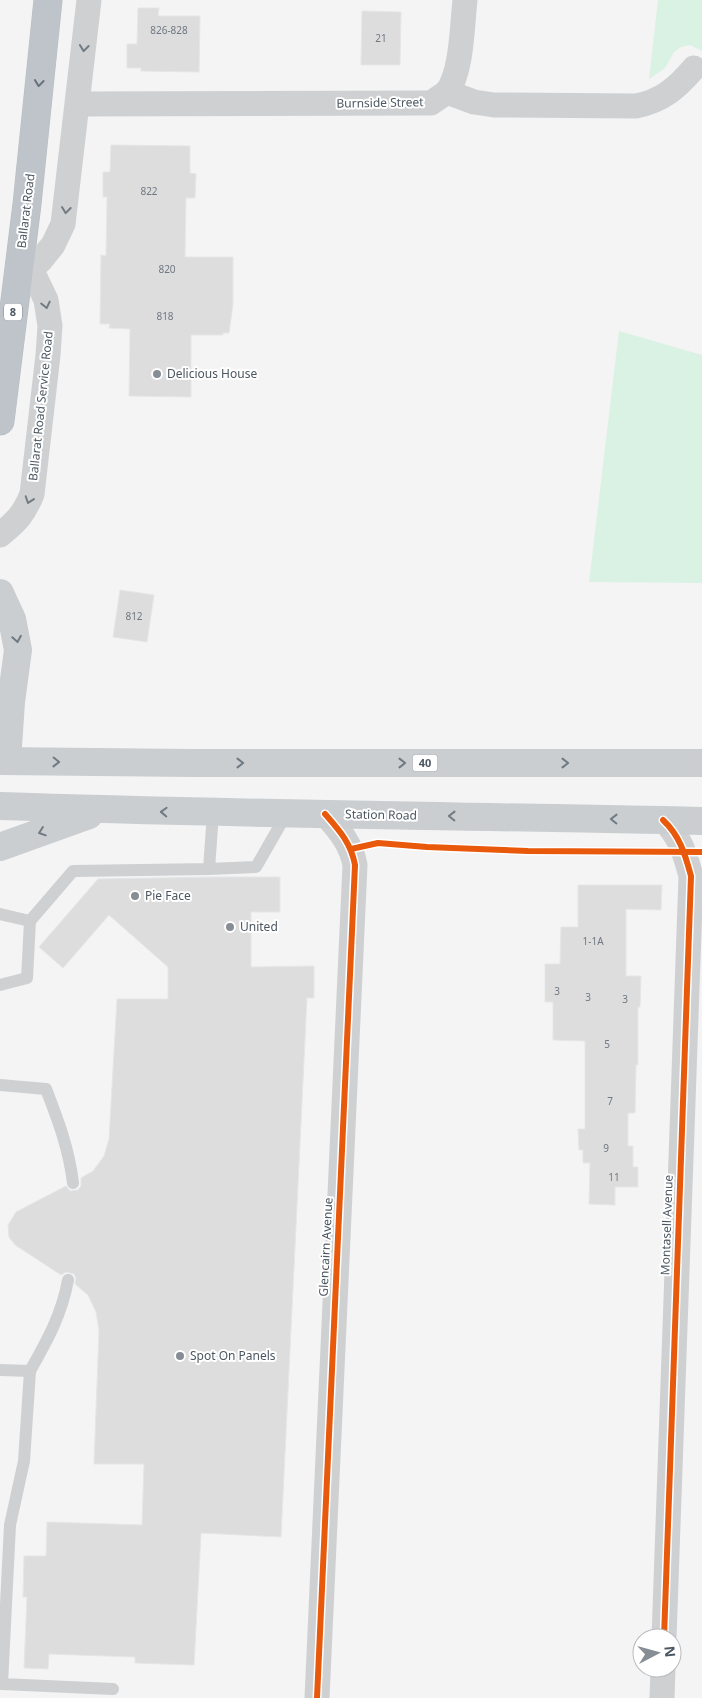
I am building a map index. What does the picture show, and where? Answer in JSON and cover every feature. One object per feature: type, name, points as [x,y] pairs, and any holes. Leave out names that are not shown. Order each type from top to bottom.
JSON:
[{"type":"highway","name":"Ballarat Road","points":[[0,421],[48,0]]},
{"type":"main road","points":[[0,593],[12,619],[18,650],[3,761]]},
{"type":"main road","name":"40","points":[[3,761],[702,763]]},
{"type":"main road","name":"Station Road","points":[[0,806],[213,813],[702,821]]},
{"type":"main road","points":[[0,847],[105,810]]},
{"type":"street","points":[[19,266],[40,261],[52,245],[63,224],[89,0]]},
{"type":"street","points":[[465,0],[456,71],[453,84],[447,92],[474,102],[494,104],[636,106],[647,104],[671,92],[694,68]]},
{"type":"street","name":"Burnside Street","points":[[78,104],[422,104],[431,103],[447,92]]},
{"type":"street","name":"Ballarat Road Service Road","points":[[0,535],[26,509],[32,494],[49,338],[46,300],[36,279],[19,266]]},
{"type":"street","name":"Glencairn Avenue","points":[[316,1696],[355,865],[348,842],[325,814]]},
{"type":"street","name":"Montasell Avenue","points":[[663,820],[673,829],[682,844],[691,876],[664,1628]]},
{"type":"street","name":"Montasell Avenue","points":[[691,876],[702,852]]},
{"type":"street","points":[[662,1698],[663,1678]]},
{"type":"lane","points":[[209,869],[213,813]]},
{"type":"lane","points":[[0,985],[27,978],[30,921],[73,871],[256,867],[287,813]]},
{"type":"lane","points":[[0,914],[30,921]]},
{"type":"lane","points":[[0,1085],[46,1089],[60,1123],[71,1160],[73,1182]]},
{"type":"lane","points":[[68,1280],[58,1318],[30,1371],[24,1461],[5,1525],[2,1684],[113,1689]]},
{"type":"lane","points":[[0,1370],[30,1371]]},
{"type":"green space","points":[[658,0],[702,0],[702,51],[690,45],[681,47],[674,52],[665,68],[649,79]]},
{"type":"green space","points":[[619,331],[702,355],[702,583],[589,582]]},
{"type":"building","points":[[138,8],[159,8],[158,16],[200,16],[199,72],[141,71],[141,68],[127,68],[127,44],[137,44]]},
{"type":"building","points":[[362,11],[401,12],[400,65],[361,65]]},
{"type":"building","points":[[111,145],[190,146],[190,173],[196,174],[195,198],[186,198],[185,257],[233,257],[233,304],[229,333],[223,333],[223,335],[191,335],[191,397],[129,396],[130,329],[109,328],[110,324],[100,324],[101,255],[106,256],[107,197],[103,197],[103,172],[110,172]]},
{"type":"building","points":[[120,590],[154,595],[147,642],[113,637]]},
{"type":"building","points":[[280,877],[280,912],[251,912],[251,967],[314,966],[314,998],[307,998],[281,1537],[201,1533],[194,1665],[135,1663],[135,1657],[49,1654],[48,1669],[24,1668],[27,1597],[23,1597],[24,1556],[46,1556],[47,1522],[142,1525],[144,1464],[94,1464],[99,1330],[96,1312],[88,1295],[75,1284],[76,1278],[74,1274],[66,1272],[61,1275],[15,1245],[9,1237],[8,1225],[16,1212],[66,1186],[70,1191],[78,1190],[81,1186],[81,1178],[93,1171],[104,1156],[109,1139],[117,999],[168,999],[168,967],[109,915],[63,968],[39,947],[98,879]]},
{"type":"building","points":[[578,885],[662,885],[661,910],[626,909],[626,976],[641,976],[640,1007],[638,1007],[638,1065],[636,1065],[635,1113],[628,1113],[628,1146],[633,1146],[633,1167],[638,1167],[638,1187],[615,1187],[615,1205],[589,1204],[590,1163],[583,1163],[583,1150],[579,1150],[578,1129],[585,1129],[585,1041],[553,1040],[553,1002],[545,1002],[545,964],[560,964],[561,927],[578,927]]},
{"type":"cycle path","points":[[317,1698],[355,865],[351,850],[340,831],[325,814]]},
{"type":"cycle path","points":[[663,820],[678,839],[691,876],[664,1628]]},
{"type":"cycle path","points":[[351,849],[378,843],[528,851],[702,852]]},
{"type":"place","name":"Delicious House","points":[[157,374]]},
{"type":"place","name":"Pie Face","points":[[135,896]]},
{"type":"place","name":"United","points":[[230,927]]},
{"type":"place","name":"Spot On Panels","points":[[180,1356]]}]
